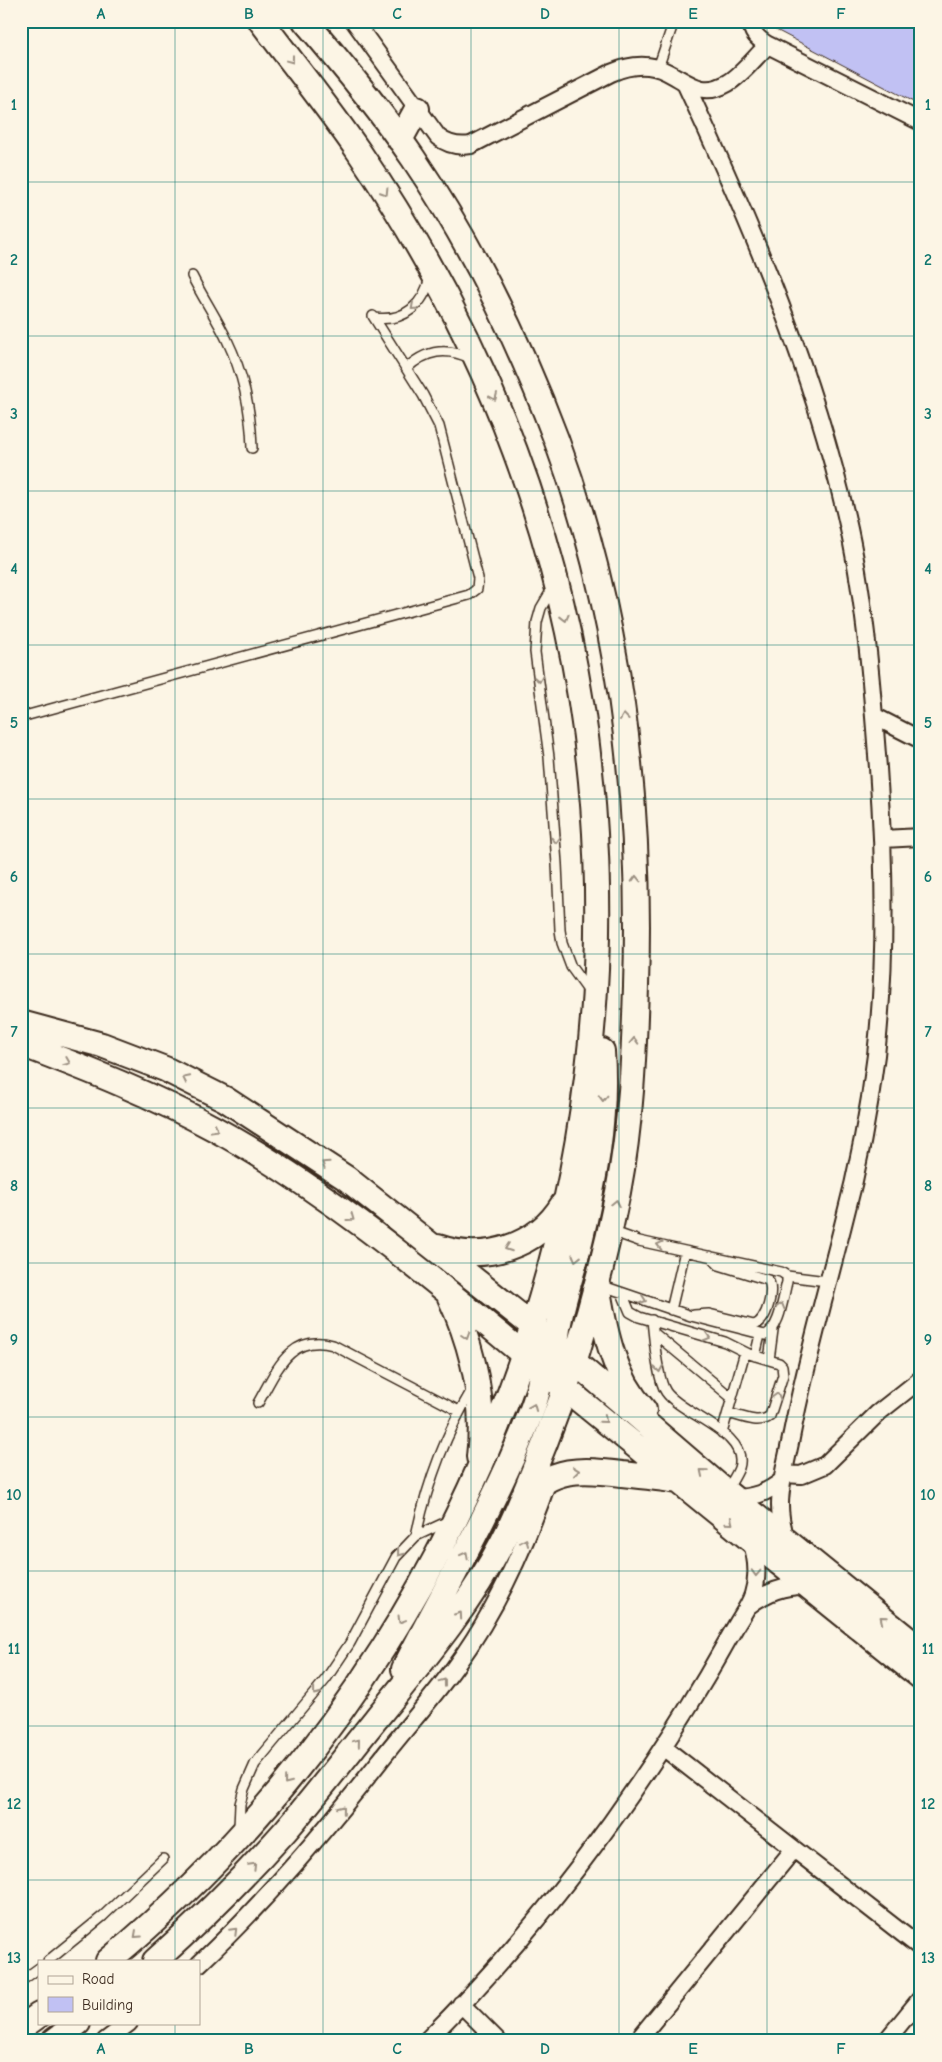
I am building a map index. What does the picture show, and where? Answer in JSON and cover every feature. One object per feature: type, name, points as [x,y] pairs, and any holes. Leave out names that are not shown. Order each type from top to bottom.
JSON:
[{"type":"street","points":[[109,1960],[163,1913],[239,1836],[309,1753],[347,1703],[401,1620],[456,1520],[533,1362],[539,1340],[534,1327],[568,1194],[583,1108],[595,997],[598,886],[592,781],[578,684],[546,543],[516,451],[478,362],[431,269],[385,192],[357,150],[261,21]]},
{"type":"street","points":[[156,1960],[205,1915],[289,1826],[460,1614],[483,1578],[521,1503],[566,1389],[597,1284],[610,1230],[621,1171],[630,1102],[635,1032],[637,927],[635,840],[630,770],[623,708],[609,628],[598,575],[573,488],[557,442],[521,353],[474,259],[446,210],[400,140],[305,21]]},
{"type":"street","points":[[354,21],[417,109],[444,141],[457,146],[477,142],[619,69],[639,66],[658,68],[692,87],[708,89],[723,85],[736,76],[768,45]]},
{"type":"street","points":[[751,21],[753,31],[757,37],[768,45],[919,126]]},
{"type":"street","points":[[685,83],[742,208],[768,272],[828,443],[858,573],[869,661],[883,839],[884,935],[876,1052],[857,1168],[809,1349],[783,1477],[780,1506],[788,1544]]},
{"type":"street","points":[[400,140],[417,109]]},
{"type":"street","points":[[874,716],[921,740]]},
{"type":"street","points":[[883,839],[921,837]]},
{"type":"street","points":[[566,1389],[556,1364],[556,1346],[598,1163],[603,1088],[601,1038],[595,997]]},
{"type":"street","points":[[21,1023],[102,1045],[165,1069],[225,1100],[306,1150],[346,1178],[434,1246],[534,1327],[729,1495],[921,1650]]},
{"type":"street","points":[[21,1044],[90,1071],[178,1110],[249,1148],[283,1170],[354,1220],[448,1291],[921,1677]]},
{"type":"street","points":[[434,1246],[447,1251],[476,1254],[510,1248],[531,1237],[553,1218],[568,1194]]},
{"type":"street","points":[[597,1284],[610,1346],[618,1370],[630,1393],[667,1442]]},
{"type":"street","points":[[448,1291],[467,1338],[477,1382],[480,1429],[477,1476]]},
{"type":"street","points":[[386,1706],[415,1647],[478,1530],[507,1469],[538,1394],[533,1362]]},
{"type":"street","points":[[729,1495],[755,1496],[765,1492],[783,1477],[801,1474],[825,1465],[878,1413],[921,1379]]},
{"type":"street","points":[[521,1503],[534,1489],[549,1478],[566,1472],[583,1470],[679,1480]]},
{"type":"street","points":[[200,1963],[261,1904],[292,1869],[456,1666],[500,1594],[535,1518],[549,1478]]},
{"type":"street","points":[[426,2041],[505,1955],[576,1868],[663,1747],[752,1596],[757,1573],[754,1549],[750,1538]]},
{"type":"street","points":[[747,1607],[765,1594],[775,1590],[786,1587],[808,1586]]},
{"type":"street","points":[[663,1747],[921,1948]]},
{"type":"street","points":[[637,2041],[794,1849]]},
{"type":"street","points":[[886,2041],[921,1998]]},
{"type":"street","points":[[461,2004],[498,2041]]},
{"type":"street","points":[[57,2040],[77,2024]]},
{"type":"street","points":[[105,2041],[128,2024]]},
{"type":"lane","points":[[658,68],[674,21]]},
{"type":"lane","points":[[21,718],[474,593],[477,589],[478,578],[443,438],[434,414],[374,317],[387,319],[399,316],[417,305],[427,288],[431,269]]},
{"type":"lane","points":[[192,276],[228,341],[241,375],[250,412],[252,448]]},
{"type":"lane","points":[[407,368],[422,356],[442,351],[458,353],[478,362]]},
{"type":"lane","points":[[556,583],[542,608],[535,637],[552,783],[560,930],[562,943],[571,967],[595,997]]},
{"type":"lane","points":[[610,1230],[639,1241],[781,1272],[787,1276],[827,1281]]},
{"type":"lane","points":[[671,1310],[685,1251]]},
{"type":"lane","points":[[691,1316],[705,1313],[754,1325],[762,1321],[764,1317],[771,1290],[768,1280],[719,1265],[710,1256]]},
{"type":"lane","points":[[769,1360],[787,1276]]},
{"type":"lane","points":[[597,1284],[671,1310],[760,1335],[774,1330]]},
{"type":"lane","points":[[622,1293],[630,1312],[725,1342],[755,1356],[779,1363],[784,1371],[773,1412],[767,1419],[757,1420],[728,1412]]},
{"type":"lane","points":[[652,1320],[661,1379],[665,1391],[674,1400],[722,1433],[736,1446],[740,1461],[739,1469],[729,1495]]},
{"type":"lane","points":[[654,1333],[732,1398]]},
{"type":"lane","points":[[755,1356],[760,1335]]},
{"type":"lane","points":[[258,1403],[285,1358],[299,1347],[316,1343],[333,1345],[459,1411]]},
{"type":"lane","points":[[722,1433],[745,1352]]},
{"type":"lane","points":[[416,1536],[432,1472],[459,1411],[477,1382]]},
{"type":"lane","points":[[239,1836],[240,1804],[244,1789],[255,1764],[326,1679],[350,1644],[396,1557],[416,1536],[456,1520]]},
{"type":"lane","points":[[49,1960],[103,1916],[164,1859]]},
{"type":"lane","points":[[21,1981],[38,1969]]},
{"type":"building","points":[[921,21],[921,106],[761,22]]}]
